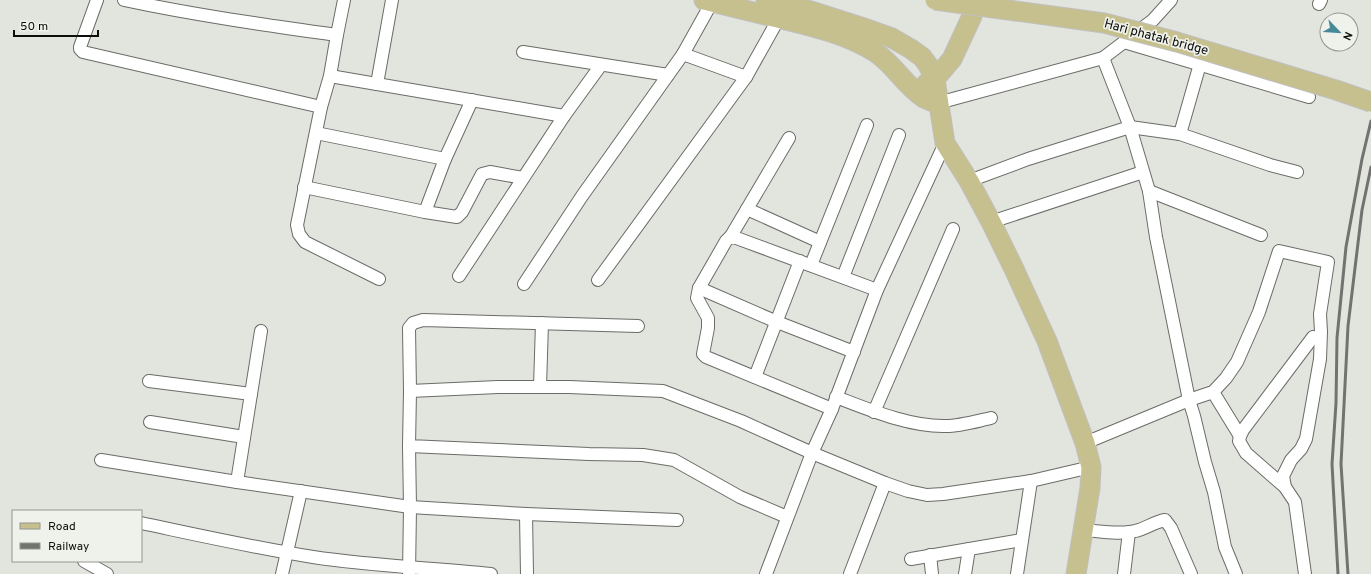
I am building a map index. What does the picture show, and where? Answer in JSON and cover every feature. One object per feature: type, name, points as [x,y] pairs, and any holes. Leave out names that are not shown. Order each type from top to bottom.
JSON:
[{"type":"main road","points":[[766,0],[818,13],[892,38],[922,57],[928,65],[935,79],[944,143],[969,181],[991,222],[1046,341],[1085,443],[1091,467],[1090,488],[1076,574]]},
{"type":"main road","name":"Hari phatak bridge","points":[[934,0],[1104,23],[1177,42],[1371,102]]},
{"type":"main road","points":[[914,90],[935,79],[952,59],[972,16],[975,0]]},
{"type":"main road","points":[[708,1],[779,18],[836,34],[875,52],[914,90],[925,98],[938,103]]},
{"type":"street","points":[[97,0],[80,46],[80,49],[83,52],[322,106]]},
{"type":"street","points":[[124,0],[164,9],[337,34]]},
{"type":"street","points":[[344,0],[330,76],[304,187],[297,225],[299,234],[305,242],[379,279]]},
{"type":"street","points":[[377,84],[392,0]]},
{"type":"street","points":[[938,103],[1103,58],[1153,20],[1171,0]]},
{"type":"street","points":[[524,284],[582,196],[683,54],[708,1]]},
{"type":"street","points":[[598,280],[746,77],[779,18]]},
{"type":"street","points":[[1124,42],[1309,97]]},
{"type":"street","points":[[523,52],[668,75]]},
{"type":"street","points":[[683,54],[746,77]]},
{"type":"street","points":[[1103,58],[1130,127],[1149,191],[1156,237],[1189,400],[1214,492],[1226,547],[1236,574]]},
{"type":"street","points":[[1180,134],[1200,64]]},
{"type":"street","points":[[459,276],[564,116],[601,65]]},
{"type":"street","points":[[330,76],[564,116]]},
{"type":"street","points":[[425,212],[445,159],[472,100]]},
{"type":"street","points":[[755,377],[777,322],[806,263],[820,242],[867,125]]},
{"type":"street","points":[[969,181],[1028,159],[1130,127],[1180,134],[1270,165],[1298,172]]},
{"type":"street","points":[[316,133],[445,159]]},
{"type":"street","points":[[843,277],[899,135]]},
{"type":"street","points":[[789,138],[699,288],[697,298],[708,318],[708,328],[703,354],[706,357],[832,409]]},
{"type":"street","points":[[766,574],[812,453],[832,409],[877,290],[944,143]]},
{"type":"street","points":[[304,187],[454,217],[459,216],[482,174],[490,172],[523,178]]},
{"type":"street","points":[[991,222],[1144,172]]},
{"type":"street","points":[[1149,191],[1261,236]]},
{"type":"street","points":[[747,209],[820,242]]},
{"type":"street","points":[[874,412],[953,229]]},
{"type":"street","points":[[731,236],[877,290]]},
{"type":"street","points":[[1085,443],[1189,400],[1213,392],[1226,378],[1237,362],[1259,312],[1279,251],[1328,262],[1320,314],[1320,359],[1306,439],[1301,449],[1291,460],[1283,476],[1285,486]]},
{"type":"street","points":[[699,288],[777,322],[854,352]]},
{"type":"street","points":[[409,571],[409,328],[413,323],[423,320],[638,326]]},
{"type":"street","points":[[540,387],[542,323]]},
{"type":"street","points":[[237,482],[262,331]]},
{"type":"street","points":[[1306,574],[1295,502],[1285,486],[1246,453],[1239,441],[1240,436],[1313,337]]},
{"type":"street","points":[[149,381],[251,394]]},
{"type":"street","points":[[410,391],[540,387],[663,391],[742,421],[812,453],[884,483],[908,491],[928,495],[1032,481],[1091,467]]},
{"type":"street","points":[[1213,392],[1240,436]]},
{"type":"street","points":[[836,398],[874,412],[920,424],[947,426],[991,418]]},
{"type":"street","points":[[150,422],[244,437]]},
{"type":"street","points":[[409,446],[574,454],[643,455],[674,460],[740,497],[787,518]]},
{"type":"street","points":[[101,460],[237,482],[410,507],[526,514],[677,520]]},
{"type":"street","points":[[1017,574],[1032,481]]},
{"type":"street","points":[[850,574],[884,483]]},
{"type":"street","points":[[282,574],[301,491]]},
{"type":"street","points":[[526,514],[527,574]]},
{"type":"street","points":[[1084,530],[1129,532],[1136,531],[1165,520],[1172,528],[1192,574]]},
{"type":"street","points":[[142,523],[314,557],[409,571],[438,568],[491,574]]},
{"type":"street","points":[[1124,574],[1129,532]]},
{"type":"street","points":[[911,559],[1022,540]]},
{"type":"street","points":[[965,574],[970,549]]},
{"type":"street","points":[[930,556],[932,574]]},
{"type":"street","points":[[86,562],[108,574]]},
{"type":"railway","points":[[1338,574],[1332,464],[1336,403],[1337,338],[1346,247],[1362,159],[1371,121]]},
{"type":"railway","points":[[1348,574],[1341,464],[1348,326],[1362,210],[1371,167]]}]
